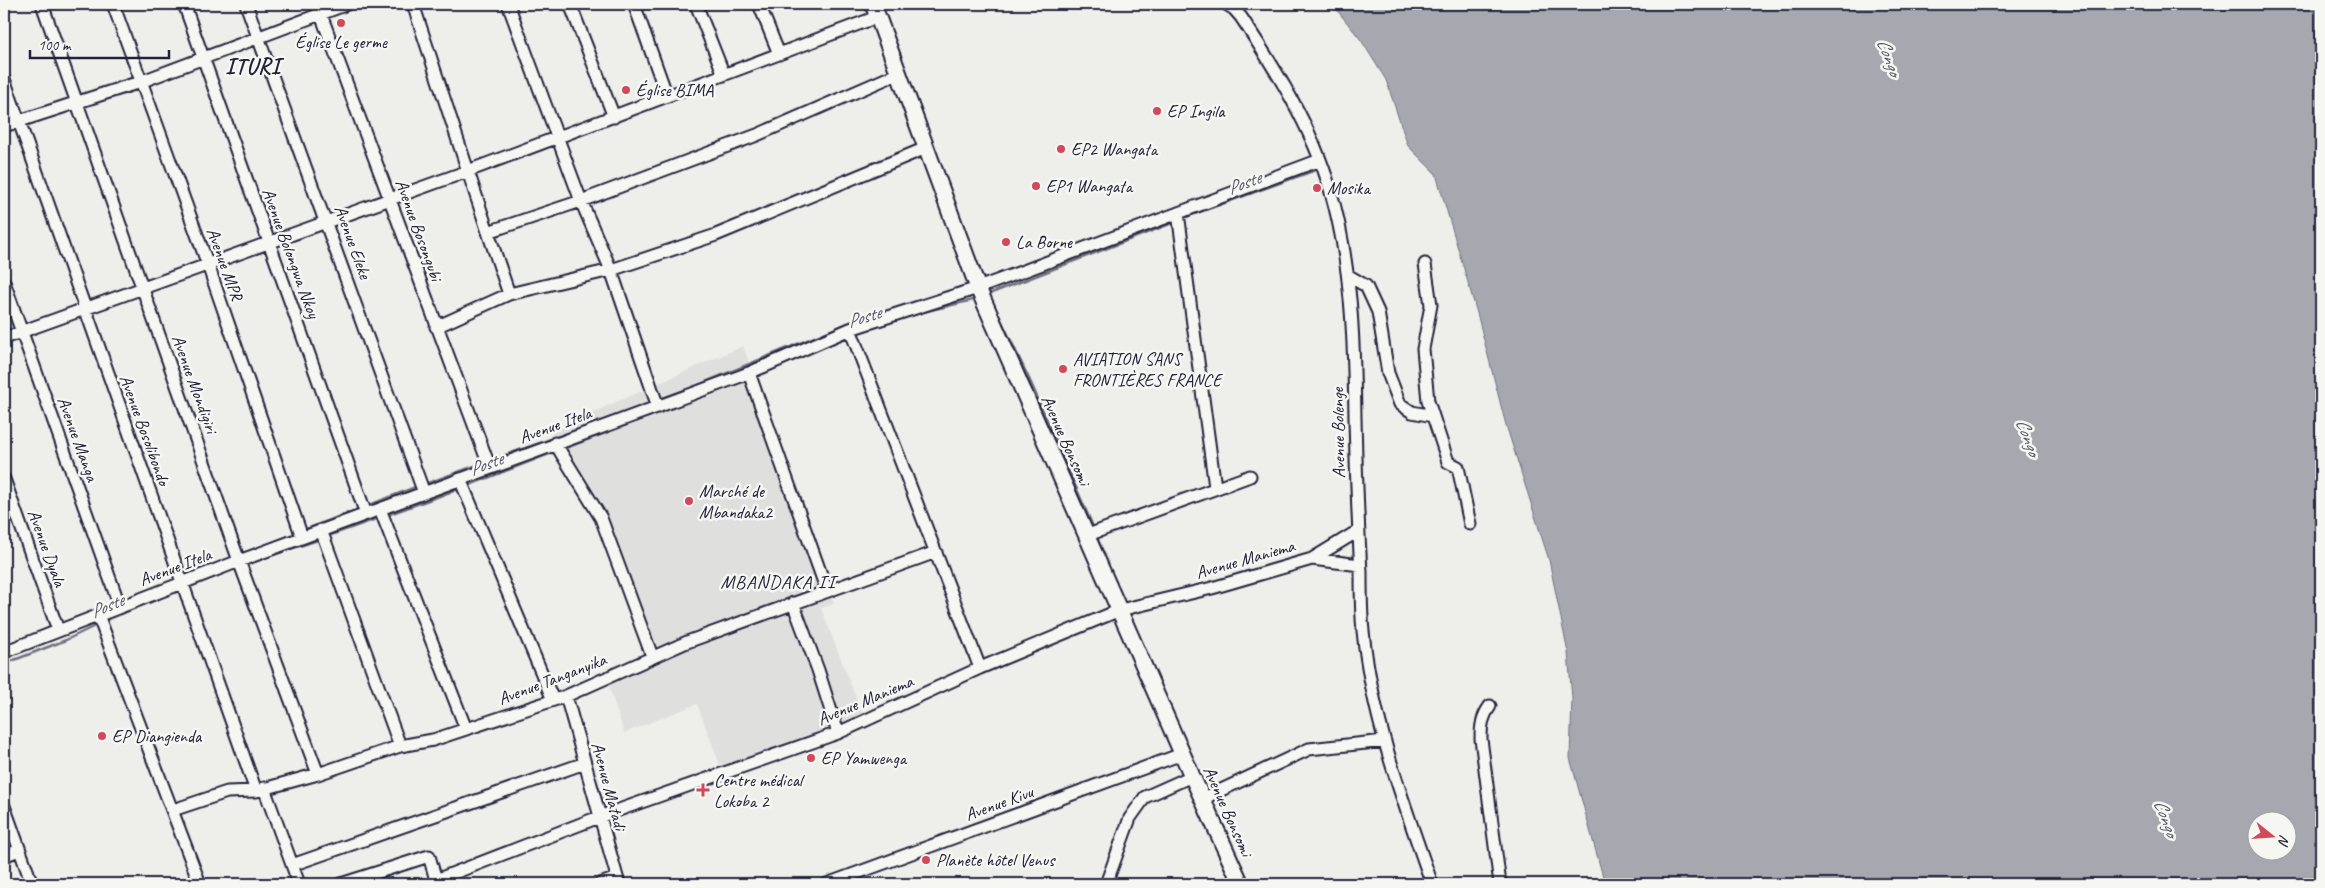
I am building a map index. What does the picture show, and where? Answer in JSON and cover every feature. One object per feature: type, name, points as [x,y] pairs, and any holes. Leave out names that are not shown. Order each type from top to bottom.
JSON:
[{"type":"main road","name":"Avenue Bonsomi","points":[[875,10],[978,288],[1241,884]]},
{"type":"street","name":"Avenue Mondigiri","points":[[42,4],[239,560],[318,774]]},
{"type":"street","name":"Avenue MPR","points":[[113,4],[208,265],[302,537]]},
{"type":"street","name":"Avenue Bolongwa Nkoy","points":[[184,4],[366,514]]},
{"type":"street","name":"Avenue Eleke","points":[[246,4],[327,222],[424,493]]},
{"type":"street","points":[[4,126],[76,101],[140,82],[258,39],[318,9],[347,4]]},
{"type":"street","points":[[413,4],[509,294]]},
{"type":"street","points":[[508,4],[581,201],[611,270],[658,407]]},
{"type":"street","points":[[570,4],[614,117]]},
{"type":"street","points":[[634,4],[667,96]]},
{"type":"street","points":[[696,4],[724,75]]},
{"type":"street","points":[[759,4],[779,54]]},
{"type":"street","name":"Avenue Bolenge","points":[[1226,4],[1241,17],[1280,75],[1320,160],[1330,190],[1348,276],[1354,342],[1358,531],[1363,629],[1367,666],[1384,741],[1432,884]]},
{"type":"street","name":"Avenue Bosongubi","points":[[318,9],[490,468]]},
{"type":"street","points":[[4,338],[614,117],[779,54],[875,10]]},
{"type":"street","points":[[488,232],[581,201],[757,134],[898,72]]},
{"type":"street","name":"Avenue Bosolibondo","points":[[4,79],[181,583],[260,790],[299,884]]},
{"type":"street","points":[[436,328],[509,294],[611,270],[716,235],[926,148]]},
{"type":"street","name":"Avenue Itela","points":[[4,652],[239,560],[749,373],[850,329],[978,288],[1320,160]]},
{"type":"street","points":[[1178,213],[1215,487]]},
{"type":"street","points":[[1425,264],[1431,305],[1423,349],[1428,400],[1448,462],[1458,467],[1470,524]]},
{"type":"street","points":[[1348,276],[1366,286],[1378,312],[1388,372],[1400,404],[1412,412],[1432,416]]},
{"type":"street","name":"Avenue Manga","points":[[4,282],[120,607]]},
{"type":"street","points":[[850,329],[980,668]]},
{"type":"street","points":[[749,373],[827,590]]},
{"type":"street","points":[[555,443],[601,518],[652,656]]},
{"type":"street","points":[[1088,535],[1215,487],[1250,476]]},
{"type":"street","name":"Avenue Dyala","points":[[4,479],[58,630]]},
{"type":"street","points":[[460,479],[553,700]]},
{"type":"street","points":[[380,508],[466,729]]},
{"type":"street","points":[[321,530],[400,746]]},
{"type":"street","points":[[1312,559],[1358,531]]},
{"type":"street","name":"Avenue Tanganyika","points":[[173,810],[227,792],[260,790],[318,774],[400,746],[434,740],[566,696],[652,656],[827,590],[936,552]]},
{"type":"street","points":[[1312,559],[1360,565]]},
{"type":"street","name":"Avenue Maniema","points":[[437,882],[599,817],[838,733],[980,668],[1120,610],[1212,588],[1312,559]]},
{"type":"street","points":[[793,603],[818,670],[838,733]]},
{"type":"street","points":[[98,615],[200,884]]},
{"type":"street","name":"Avenue Matadi","points":[[566,696],[618,881]]},
{"type":"street","points":[[1490,706],[1482,720],[1481,739],[1500,884]]},
{"type":"street","points":[[1202,799],[1309,749],[1384,741]]},
{"type":"street","name":"Avenue Kivu","points":[[827,884],[1182,754]]},
{"type":"street","points":[[292,865],[585,763]]},
{"type":"street","points":[[1106,884],[1130,818],[1145,796],[1192,776]]},
{"type":"street","points":[[4,806],[32,884]]},
{"type":"street","points":[[4,856],[19,850]]},
{"type":"street","points":[[341,884],[370,880],[429,856],[437,882]]},
{"type":"street","points":[[600,884],[618,881]]},
{"type":"shaded area","points":[[743,346],[834,604],[821,608],[868,729],[725,778],[697,704],[624,733],[605,675],[648,652],[599,518],[551,431]]},
{"type":"water","name":"Congo","points":[[1332,4],[2321,4],[2321,884],[1605,884],[1570,758],[1572,698],[1568,653],[1549,560],[1506,425],[1477,313],[1436,174],[1408,146],[1386,80],[1361,40]]},
{"type":"waterway","points":[[883,9],[984,283]]},
{"type":"waterway","name":"Poste","points":[[1183,218],[1313,171]]},
{"type":"waterway","name":"Poste","points":[[989,294],[1175,222]]},
{"type":"waterway","points":[[986,288],[1031,383],[1094,529]]},
{"type":"waterway","name":"Poste","points":[[919,313],[977,299]]},
{"type":"waterway","points":[[679,393],[851,322],[883,312]]},
{"type":"waterway","name":"Poste","points":[[563,449],[674,407]]},
{"type":"waterway","points":[[491,460],[623,414]]},
{"type":"waterway","name":"Poste","points":[[467,486],[557,451]]},
{"type":"waterway","points":[[425,484],[483,463]]},
{"type":"waterway","points":[[367,506],[418,486]]},
{"type":"waterway","name":"Poste","points":[[387,515],[459,489]]},
{"type":"waterway","points":[[304,530],[361,508]]},
{"type":"waterway","name":"Poste","points":[[328,536],[379,518]]},
{"type":"waterway","points":[[250,551],[296,533]]},
{"type":"waterway","points":[[1097,537],[1111,573]]},
{"type":"waterway","name":"Poste","points":[[269,556],[321,539]]},
{"type":"waterway","name":"Poste","points":[[187,588],[217,576]]},
{"type":"waterway","name":"Poste","points":[[104,621],[182,589]]},
{"type":"waterway","points":[[122,600],[145,592]]},
{"type":"waterway","points":[[59,624],[110,605]]},
{"type":"waterway","name":"Poste","points":[[4,664],[66,640],[99,624]]},
{"type":"waterway","points":[[4,646],[54,626]]},
{"type":"place","name":"Église Le germe","points":[[341,23]]},
{"type":"place","name":"Église BIMA","points":[[626,90]]},
{"type":"place","name":"EP Ingila","points":[[1157,111]]},
{"type":"place","name":"EP2 Wangata","points":[[1061,149]]},
{"type":"place","name":"EP1 Wangata","points":[[1036,186]]},
{"type":"place","name":"Mosika","points":[[1317,188]]},
{"type":"place","name":"La Borne","points":[[1006,242]]},
{"type":"place","name":"AVIATION SANS FRONTIÈRES FRANCE","points":[[1063,369]]},
{"type":"place","name":"Marché de Mbandaka2","points":[[689,501]]},
{"type":"place","name":"EP Diangienda","points":[[102,736]]},
{"type":"place","name":"EP Yamwenga","points":[[811,758]]},
{"type":"place","name":"Centre médical Lokoba 2","points":[[703,790]]},
{"type":"place","name":"Planète hôtel Venus","points":[[926,860]]},
{"type":"district","name":"ITURI","points":[[253,67]]},
{"type":"district","name":"MBANDAKA II","points":[[778,582]]}]
